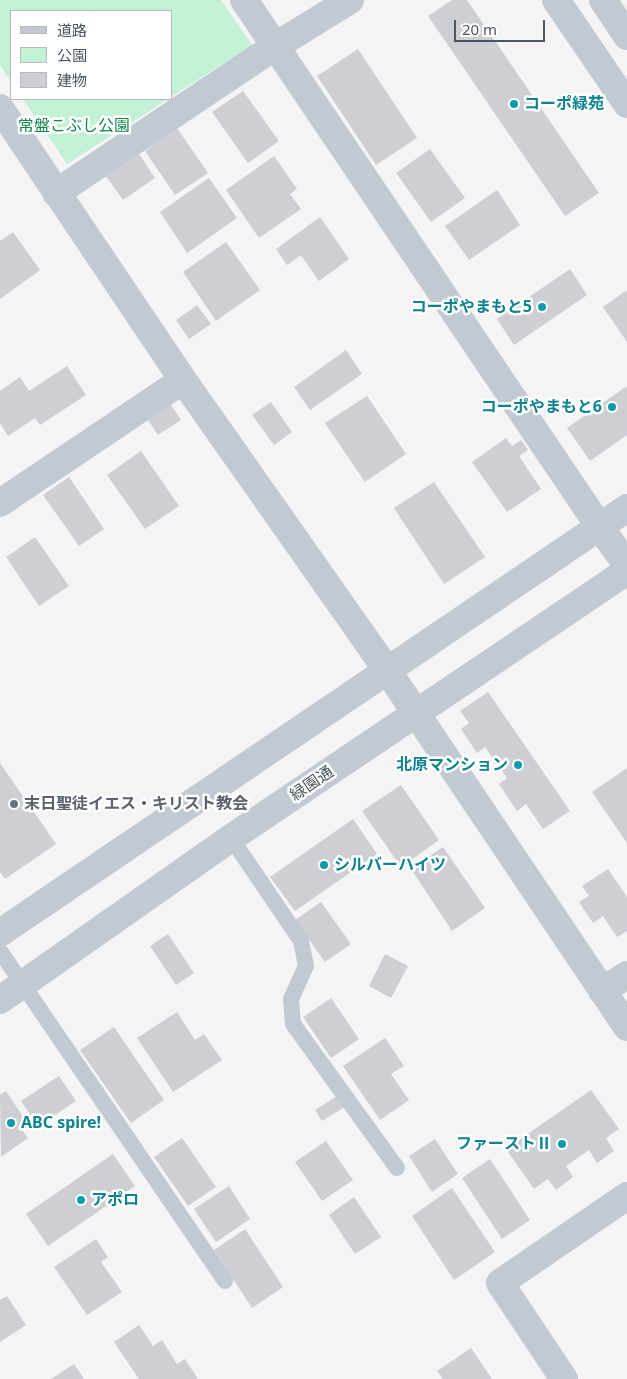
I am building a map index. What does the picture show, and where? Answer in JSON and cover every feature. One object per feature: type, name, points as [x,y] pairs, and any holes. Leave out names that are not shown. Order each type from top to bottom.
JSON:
[{"type":"street","points":[[244,0],[274,47],[627,565]]},
{"type":"street","points":[[56,193],[274,47],[350,0]]},
{"type":"street","points":[[556,0],[627,104]]},
{"type":"street","points":[[603,0],[627,36]]},
{"type":"street","points":[[0,108],[184,380],[387,670],[627,1027]]},
{"type":"street","points":[[0,503],[184,380]]},
{"type":"street","points":[[0,933],[627,508]]},
{"type":"street","name":"緑園通","points":[[0,1000],[231,838],[627,571]]},
{"type":"street","points":[[602,991],[627,975]]},
{"type":"street","points":[[564,1379],[500,1283],[627,1196]]},
{"type":"lane","points":[[231,838],[301,941],[306,966],[291,999],[293,1024],[397,1168]]},
{"type":"lane","points":[[0,951],[225,1281]]},
{"type":"green space","name":"常盤こぶし公園","points":[[0,0],[221,0],[252,45],[172,96],[172,10],[10,10],[10,80],[0,65]]},
{"type":"green space","name":"常盤こぶし公園","points":[[24,100],[166,100],[67,164]]},
{"type":"building","name":"コーポ緑苑","points":[[452,0],[467,0],[599,193],[565,216],[428,16]]},
{"type":"building","points":[[358,49],[417,138],[376,165],[317,76]]},
{"type":"building","points":[[243,91],[279,141],[248,163],[212,112]]},
{"type":"building","points":[[177,128],[208,173],[175,195],[145,151]]},
{"type":"building","points":[[430,149],[465,198],[431,222],[396,173]]},
{"type":"building","points":[[139,154],[155,178],[123,200],[106,176]]},
{"type":"building","points":[[274,156],[297,189],[290,194],[301,209],[259,238],[226,190]]},
{"type":"building","points":[[209,178],[237,218],[187,253],[160,212]]},
{"type":"building","points":[[497,190],[520,225],[469,260],[445,226]]},
{"type":"building","points":[[320,217],[349,259],[319,281],[301,255],[287,265],[276,249]]},
{"type":"building","points":[[13,232],[40,270],[0,299],[0,241]]},
{"type":"building","points":[[226,242],[260,290],[216,321],[183,272]]},
{"type":"building","name":"コーポやまもと5","points":[[570,269],[587,295],[514,345],[497,319]]},
{"type":"building","points":[[627,290],[627,342],[603,307]]},
{"type":"building","points":[[197,305],[211,324],[189,339],[176,320]]},
{"type":"building","points":[[346,350],[362,374],[310,410],[294,387]]},
{"type":"building","points":[[67,366],[86,395],[40,425],[35,418],[8,436],[0,423],[0,391],[20,377],[29,391]]},
{"type":"building","name":"コーポやまもと6","points":[[627,386],[627,435],[590,461],[567,428]]},
{"type":"building","points":[[367,396],[406,454],[365,482],[325,423]]},
{"type":"building","points":[[167,399],[181,420],[158,435],[144,414]]},
{"type":"building","points":[[271,402],[292,432],[274,445],[252,415]]},
{"type":"building","points":[[506,438],[512,446],[521,440],[528,450],[519,456],[541,489],[507,512],[472,462]]},
{"type":"building","points":[[141,451],[179,506],[145,529],[107,475]]},
{"type":"building","points":[[69,477],[104,529],[79,546],[43,495]]},
{"type":"building","points":[[434,482],[485,557],[444,584],[394,508]]},
{"type":"building","points":[[35,537],[69,586],[39,606],[6,557]]},
{"type":"building","name":"北原マンション","points":[[488,692],[570,811],[543,829],[526,804],[517,811],[499,784],[507,778],[485,747],[477,753],[461,729],[469,723],[460,711]]},
{"type":"building","name":"末日聖徒イエス・キリスト教会","points":[[0,763],[56,844],[5,879],[0,872]]},
{"type":"building","points":[[627,768],[627,843],[592,792]]},
{"type":"building","points":[[401,785],[439,840],[401,867],[362,811]]},
{"type":"building","name":"シルバーハイツ","points":[[353,819],[377,854],[295,911],[270,877]]},
{"type":"building","points":[[443,847],[485,908],[452,931],[411,869]]},
{"type":"building","points":[[608,869],[627,897],[627,931],[617,937],[603,916],[593,923],[579,902],[589,896],[582,886]]},
{"type":"building","points":[[321,902],[351,944],[325,962],[295,920]]},
{"type":"building","points":[[168,934],[194,973],[176,985],[150,946]]},
{"type":"building","points":[[385,954],[408,966],[391,998],[369,986]]},
{"type":"building","points":[[331,998],[359,1039],[331,1058],[303,1017]]},
{"type":"building","points":[[177,1012],[195,1040],[204,1034],[222,1060],[173,1092],[137,1038]]},
{"type":"building","points":[[114,1027],[164,1100],[131,1123],[80,1050]]},
{"type":"building","points":[[385,1038],[404,1066],[391,1074],[409,1100],[380,1120],[343,1066]]},
{"type":"building","points":[[59,1076],[76,1101],[38,1126],[21,1101]]},
{"type":"building","name":"ファーストⅡ","points":[[591,1090],[619,1129],[606,1138],[614,1151],[597,1163],[589,1150],[566,1166],[573,1177],[556,1190],[548,1179],[534,1189],[506,1149]]},
{"type":"building","name":"ABC spire!","points":[[6,1091],[26,1121],[19,1126],[28,1138],[1,1157],[0,1095]]},
{"type":"building","points":[[339,1095],[346,1106],[322,1121],[315,1110]]},
{"type":"building","points":[[182,1138],[216,1187],[188,1206],[154,1157]]},
{"type":"building","points":[[435,1139],[458,1174],[432,1192],[409,1156]]},
{"type":"building","points":[[326,1141],[353,1180],[322,1201],[295,1162]]},
{"type":"building","name":"アポロ","points":[[113,1154],[135,1186],[48,1246],[26,1214]]},
{"type":"building","points":[[490,1159],[530,1220],[502,1239],[462,1178]]},
{"type":"building","points":[[229,1186],[250,1219],[216,1242],[194,1209]]},
{"type":"building","points":[[452,1188],[495,1252],[454,1280],[412,1216]]},
{"type":"building","points":[[354,1197],[381,1237],[355,1254],[329,1215]]},
{"type":"building","points":[[245,1229],[283,1287],[252,1308],[214,1250]]},
{"type":"building","points":[[96,1239],[108,1257],[101,1262],[122,1292],[87,1315],[54,1267]]},
{"type":"building","points":[[7,1296],[26,1325],[0,1342],[0,1300]]},
{"type":"building","points":[[139,1325],[153,1346],[162,1340],[177,1364],[185,1359],[198,1379],[139,1379],[114,1342]]},
{"type":"building","points":[[471,1348],[492,1379],[443,1379],[437,1371]]},
{"type":"building","points":[[74,1364],[84,1379],[51,1379]]},
{"type":"place","name":"コーポ緑苑","points":[[514,104]]},
{"type":"place","name":"コーポやまもと5","points":[[542,307]]},
{"type":"place","name":"コーポやまもと6","points":[[612,407]]},
{"type":"place","name":"北原マンション","points":[[518,765]]},
{"type":"place","name":"末日聖徒イエス・キリスト教会","points":[[14,804]]},
{"type":"place","name":"シルバーハイツ","points":[[324,865]]},
{"type":"place","name":"ABC spire!","points":[[11,1123]]},
{"type":"place","name":"ファーストⅡ","points":[[562,1144]]},
{"type":"place","name":"アポロ","points":[[81,1200]]}]
